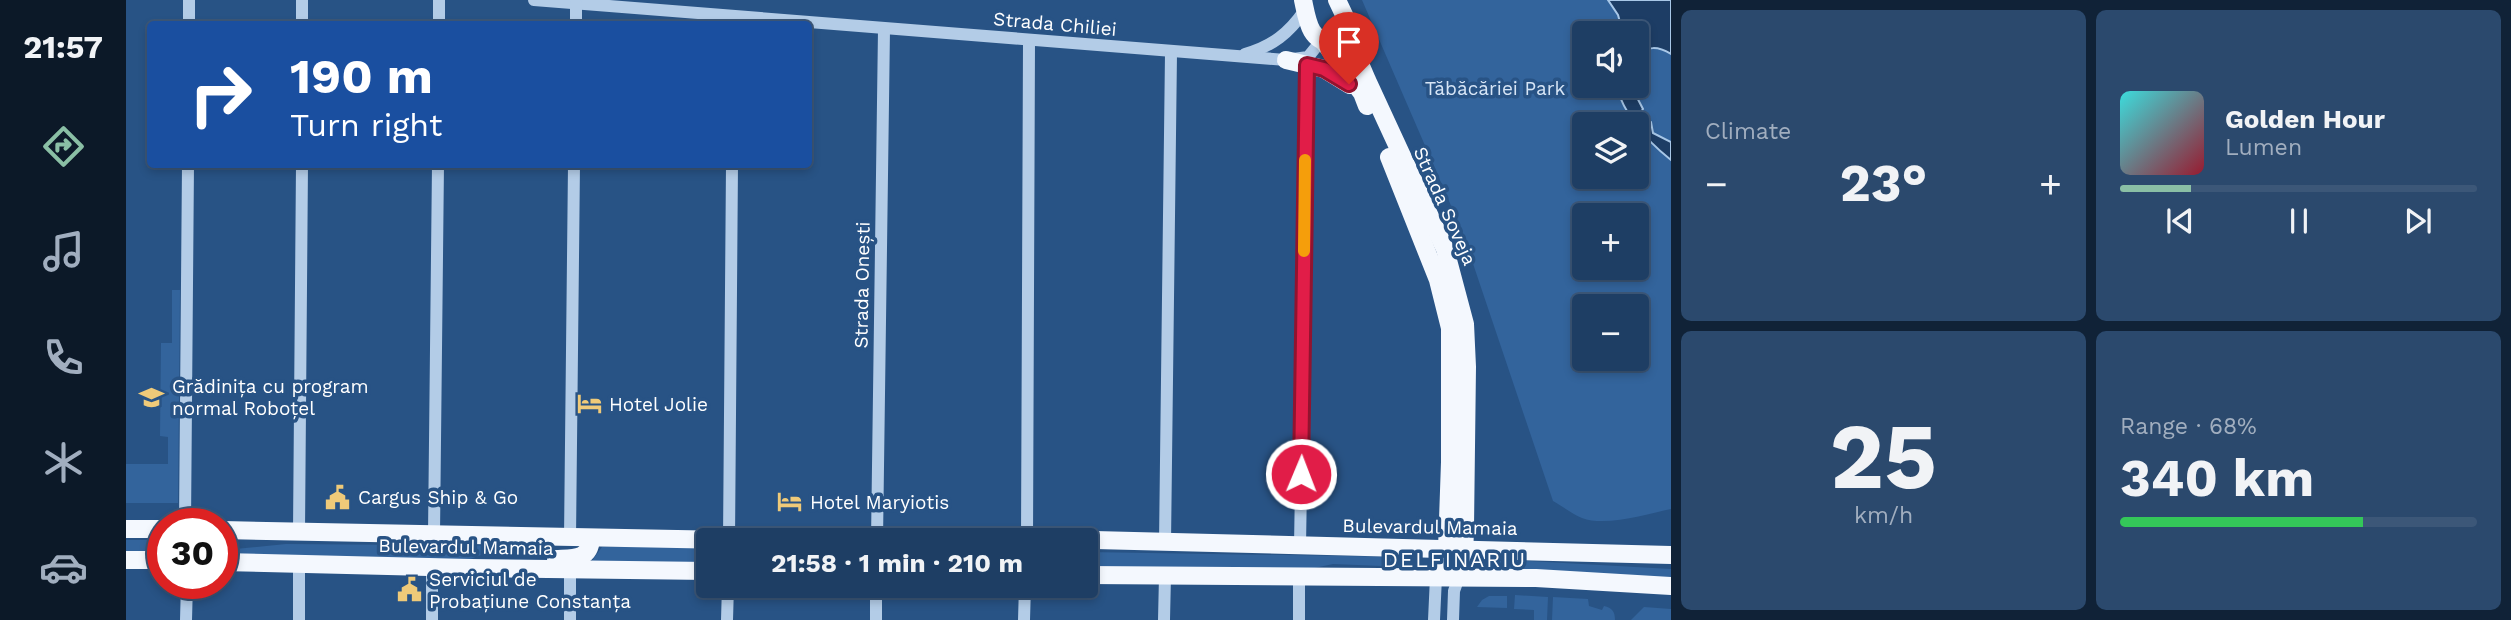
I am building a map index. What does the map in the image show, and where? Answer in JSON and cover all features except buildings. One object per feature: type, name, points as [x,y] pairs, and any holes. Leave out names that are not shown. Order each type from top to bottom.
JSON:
[{"type":"main road","name":"Strada Soveja","points":[[1337,0],[1346,19],[1349,38],[1398,152],[1445,249],[1465,324],[1467,367],[1456,549],[1437,570],[1436,577]]},
{"type":"main road","name":"Strada Soveja","points":[[1304,5],[1312,31],[1362,93],[1420,232],[1448,313],[1450,462],[1456,549],[1464,562],[1459,578]]},
{"type":"main road","points":[[1323,42],[1338,40],[1346,27]]},
{"type":"main road","points":[[1286,61],[1308,61],[1336,75],[1362,93]]},
{"type":"main road","name":"Bulevardul Mamaia","points":[[238,530],[696,540]]},
{"type":"main road","points":[[128,534],[147,531]]},
{"type":"main road","points":[[238,541],[265,540],[299,531]]},
{"type":"main road","points":[[470,568],[500,561],[576,558],[587,553],[591,548],[592,538]]},
{"type":"main road","name":"Bulevardul Mamaia","points":[[1098,541],[1671,555]]},
{"type":"main road","points":[[126,560],[147,560]]},
{"type":"main road","name":"Bulevardul Mamaia","points":[[238,562],[696,571]]},
{"type":"main road","points":[[1098,575],[1536,578],[1671,586]]},
{"type":"street","points":[[189,0],[189,21]]},
{"type":"street","points":[[302,0],[302,21]]},
{"type":"street","points":[[439,0],[439,21]]},
{"type":"street","name":"Strada Chiliei","points":[[534,0],[733,21]]},
{"type":"street","points":[[576,4],[576,21]]},
{"type":"street","name":"Strada Chiliei","points":[[1238,56],[1278,41],[1288,32],[1304,5]]},
{"type":"street","name":"Strada Chiliei","points":[[812,25],[1286,61]]},
{"type":"street","name":"Strada Onești","points":[[877,528],[884,29]]},
{"type":"street","points":[[1027,528],[1030,42]]},
{"type":"street","points":[[1300,545],[1308,61],[1323,42]]},
{"type":"street","points":[[1164,543],[1171,52]]},
{"type":"street","points":[[185,508],[188,168]]},
{"type":"street","points":[[299,531],[302,168]]},
{"type":"street","points":[[434,534],[438,168]]},
{"type":"street","points":[[570,538],[575,168]]},
{"type":"street","points":[[729,528],[732,168]]},
{"type":"street","points":[[299,563],[299,620]]},
{"type":"street","points":[[432,567],[432,620]]},
{"type":"street","points":[[570,570],[570,620]]},
{"type":"street","points":[[1164,620],[1165,576]]},
{"type":"street","points":[[1299,577],[1299,620]]},
{"type":"street","points":[[1434,620],[1436,577]]},
{"type":"street","points":[[1453,620],[1454,591],[1459,578]]},
{"type":"street","points":[[727,620],[728,598]]},
{"type":"street","points":[[876,598],[876,620]]},
{"type":"street","points":[[1024,620],[1025,598]]},
{"type":"street","points":[[186,620],[187,599]]},
{"type":"green space","name":"Tăbăcăriei Park","points":[[1362,0],[1671,0],[1671,509],[1603,521],[1578,516],[1553,501],[1462,231]]},
{"type":"green space","points":[[172,290],[180,290],[178,503],[126,503],[126,464],[168,464],[168,437],[160,436],[161,343],[172,343]]},
{"type":"green space","points":[[126,540],[147,540],[147,553],[126,553]]},
{"type":"green space","points":[[286,544],[555,546],[548,553],[481,555],[468,560],[238,555],[238,549]]},
{"type":"green space","points":[[602,547],[696,547],[696,563],[591,562]]},
{"type":"green space","points":[[1098,552],[1407,557],[1406,567],[1333,564],[1296,572],[1098,566]]},
{"type":"green space","points":[[1494,559],[1671,569],[1671,580],[1494,571]]},
{"type":"green space","points":[[1515,595],[1548,597],[1547,620],[1534,620],[1534,610],[1514,609]]},
{"type":"green space","points":[[1489,596],[1507,596],[1507,608],[1477,607]]},
{"type":"green space","points":[[1553,597],[1588,599],[1589,606],[1602,610],[1604,606],[1611,609],[1615,620],[1552,620]]},
{"type":"green space","points":[[1644,607],[1671,609],[1671,620],[1631,620]]},
{"type":"shaded area","points":[[1608,0],[1671,0],[1671,54],[1649,49],[1649,21],[1620,21]]},
{"type":"shaded area","points":[[1620,98],[1637,98],[1643,109],[1641,112],[1628,112]]},
{"type":"shaded area","points":[[1649,122],[1653,133],[1671,142],[1671,160],[1649,139]]},
{"type":"slow traffic","points":[[1304,251],[1305,160]]},
{"type":"place","name":"Grădinița cu program normal Roboțel","points":[[152,397]]},
{"type":"place","name":"Hotel Jolie","points":[[589,404]]},
{"type":"place","name":"Cargus Ship & Go","points":[[338,497]]},
{"type":"place","name":"Hotel Maryiotis","points":[[790,502]]},
{"type":"place","name":"Serviciul de Probațiune Constanța","points":[[409,590]]},
{"type":"district","name":"DELFINARIU","points":[[1455,559]]},
{"type":"route","points":[[1301,474],[1307,65],[1324,69],[1349,84]]}]
